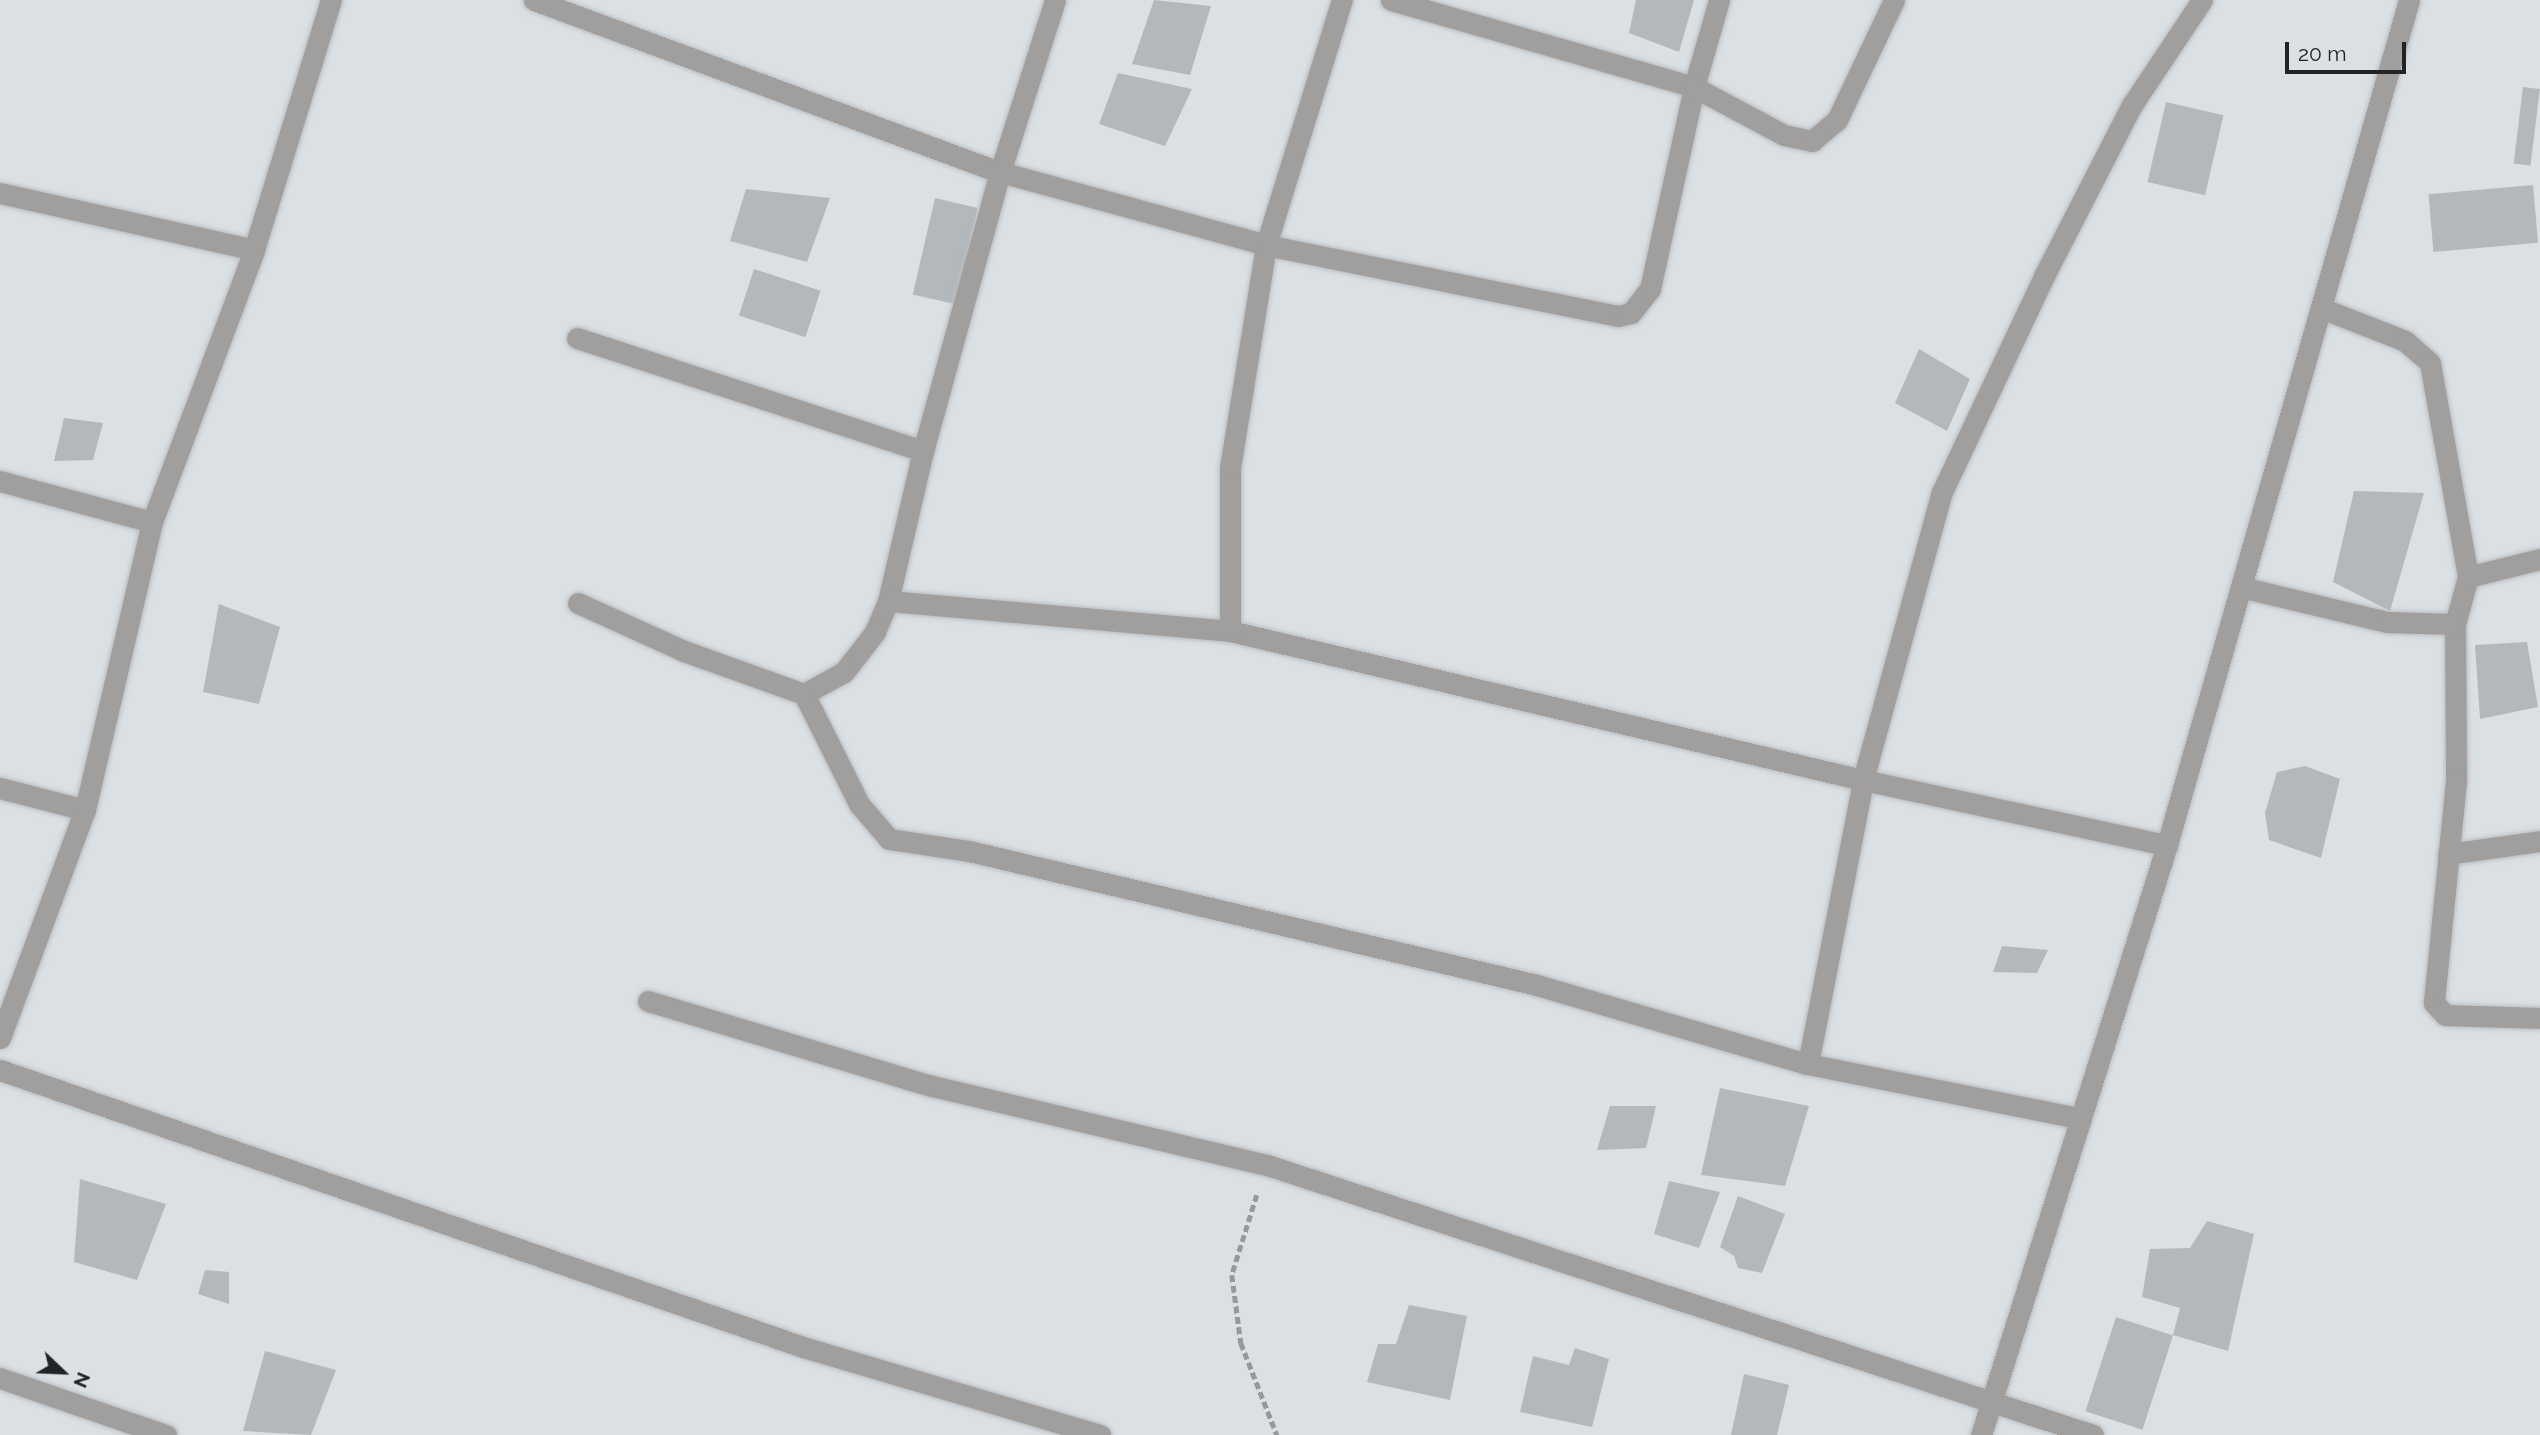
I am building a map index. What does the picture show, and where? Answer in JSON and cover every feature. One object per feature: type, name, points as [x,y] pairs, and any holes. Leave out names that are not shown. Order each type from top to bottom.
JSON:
[{"type":"street","points":[[0,1038],[85,810],[152,522],[254,250],[331,0]]},
{"type":"street","points":[[534,0],[1000,172],[1266,245],[1602,313],[1631,313],[1650,289],[1694,87],[1719,0]]},
{"type":"street","points":[[804,694],[844,672],[875,632],[888,601],[923,451],[1000,172],[1055,0]]},
{"type":"street","points":[[1230,631],[1230,468],[1266,245],[1342,0]]},
{"type":"street","points":[[1391,0],[1694,87],[1784,135],[1812,141],[1837,120],[1894,0]]},
{"type":"street","points":[[1808,1064],[1863,780],[1942,492],[2045,274],[2132,105],[2202,0]]},
{"type":"street","points":[[1981,1435],[2167,845],[2409,0]]},
{"type":"street","points":[[0,193],[254,250]]},
{"type":"street","points":[[2321,308],[2406,341],[2430,363],[2468,576],[2455,624],[2456,781],[2434,1003],[2445,1015],[2540,1018]]},
{"type":"street","points":[[577,338],[923,451]]},
{"type":"street","points":[[0,481],[152,522]]},
{"type":"street","points":[[2468,576],[2540,559]]},
{"type":"street","points":[[2241,587],[2387,622],[2455,624]]},
{"type":"street","points":[[888,601],[1230,631],[1863,780],[2167,845]]},
{"type":"street","points":[[578,603],[684,651],[804,694],[859,804],[889,839],[969,851],[1537,985],[1808,1064],[2079,1118]]},
{"type":"street","points":[[0,788],[85,810]]},
{"type":"street","points":[[2448,854],[2540,841]]},
{"type":"street","points":[[648,1001],[932,1086],[1267,1165],[2093,1435]]},
{"type":"street","points":[[0,1070],[803,1347],[1100,1435]]},
{"type":"street","points":[[0,1378],[166,1435]]},
{"type":"path","points":[[1267,1165],[1232,1275],[1241,1343],[1277,1435]]},
{"type":"building","points":[[1154,0],[1211,6],[1190,75],[1132,64]]},
{"type":"building","points":[[1636,0],[1694,0],[1679,52],[1629,33]]},
{"type":"building","points":[[1118,73],[1192,89],[1165,146],[1099,124]]},
{"type":"building","points":[[2523,87],[2540,89],[2530,165],[2514,163]]},
{"type":"building","points":[[2166,102],[2223,115],[2205,195],[2148,182]]},
{"type":"building","points":[[2533,185],[2538,243],[2433,252],[2428,194]]},
{"type":"building","points":[[746,189],[830,198],[807,262],[730,241]]},
{"type":"building","points":[[935,198],[978,208],[956,304],[913,294]]},
{"type":"building","points":[[754,269],[821,291],[805,337],[739,316]]},
{"type":"building","points":[[1919,349],[1970,379],[1947,431],[1895,403]]},
{"type":"building","points":[[64,418],[103,423],[93,460],[54,461]]},
{"type":"building","points":[[2354,491],[2424,493],[2390,611],[2333,582]]},
{"type":"building","points":[[219,604],[280,627],[259,704],[203,692]]},
{"type":"building","points":[[2527,642],[2538,707],[2480,719],[2475,645]]},
{"type":"building","points":[[2305,766],[2340,779],[2321,858],[2269,840],[2265,813],[2277,772]]},
{"type":"building","points":[[2002,946],[2048,950],[2037,973],[1993,972]]},
{"type":"building","points":[[1720,1088],[1809,1106],[1785,1186],[1701,1175]]},
{"type":"building","points":[[1610,1106],[1656,1106],[1646,1148],[1597,1150]]},
{"type":"building","points":[[80,1179],[166,1204],[137,1280],[74,1262]]},
{"type":"building","points":[[1669,1181],[1720,1192],[1699,1248],[1654,1234]]},
{"type":"building","points":[[1738,1196],[1785,1214],[1762,1273],[1738,1268],[1734,1256],[1720,1247]]},
{"type":"building","points":[[2207,1221],[2254,1234],[2228,1351],[2173,1335],[2180,1308],[2142,1297],[2150,1249],[2190,1248]]},
{"type":"building","points":[[205,1270],[229,1272],[229,1304],[198,1294]]},
{"type":"building","points":[[1409,1305],[1467,1316],[1450,1400],[1367,1382],[1378,1344],[1396,1344]]},
{"type":"building","points":[[2116,1317],[2173,1336],[2142,1430],[2085,1411]]},
{"type":"building","points":[[1575,1348],[1609,1359],[1592,1427],[1520,1412],[1533,1356],[1569,1365]]},
{"type":"building","points":[[265,1351],[336,1370],[311,1435],[243,1431]]},
{"type":"building","points":[[1744,1374],[1789,1385],[1777,1435],[1731,1435]]}]
